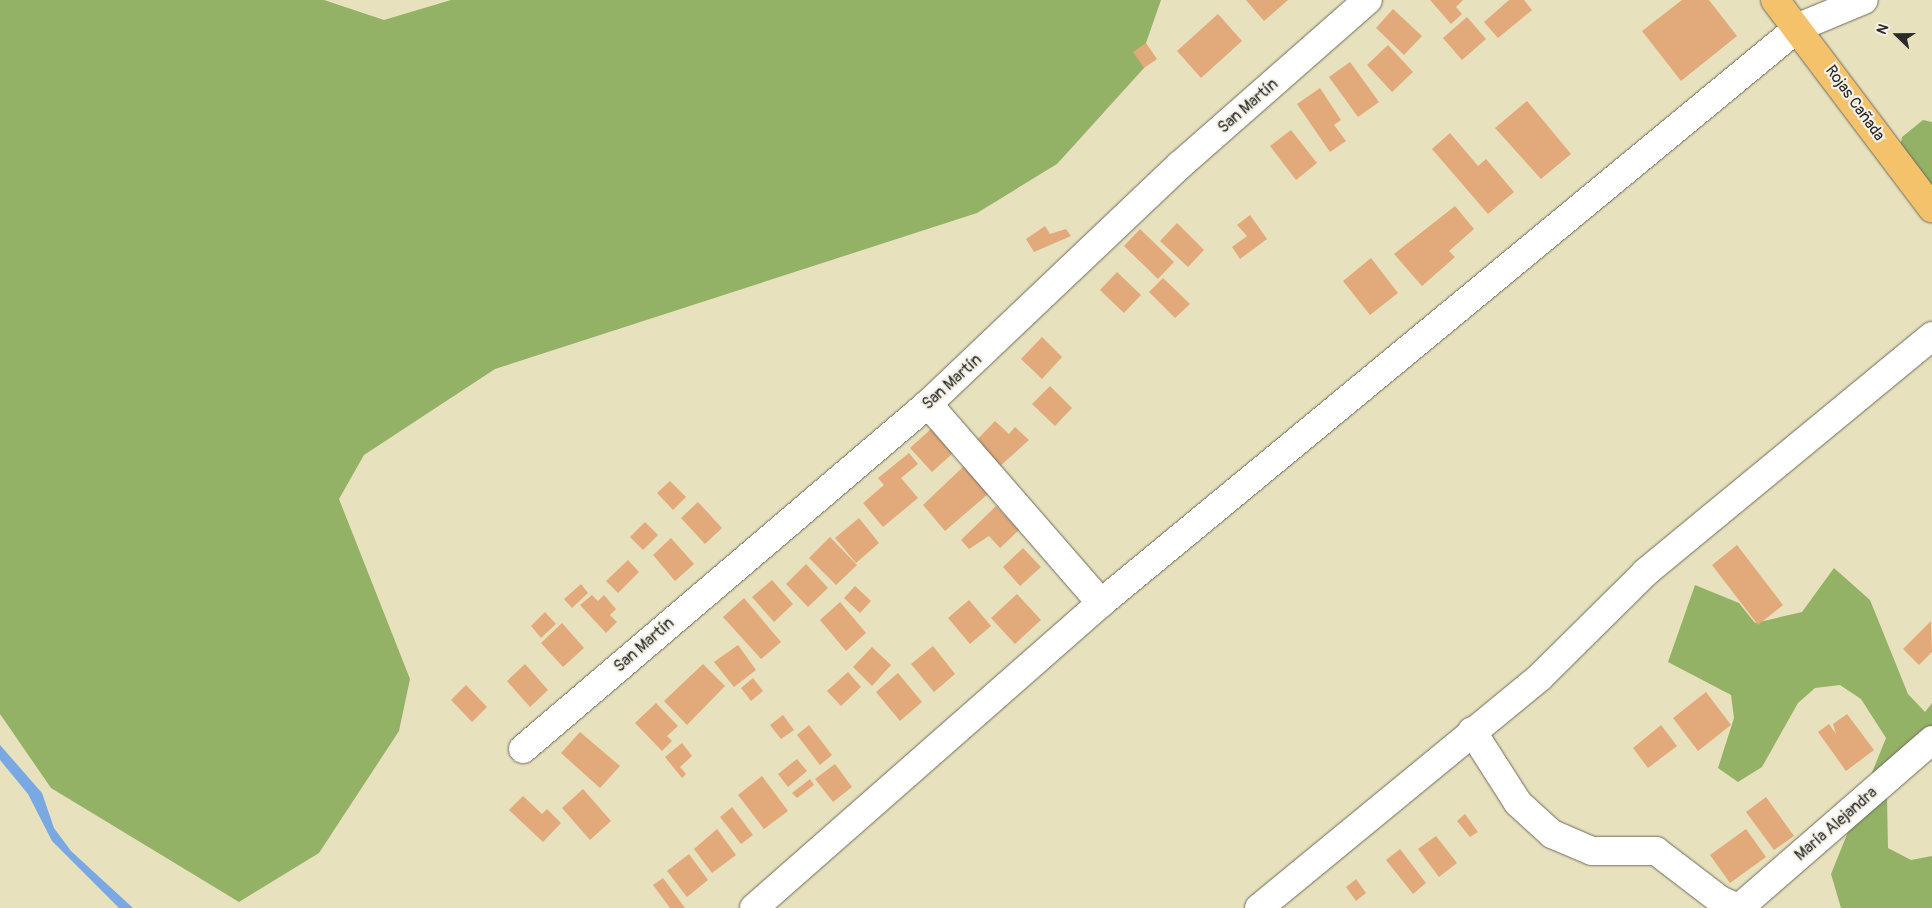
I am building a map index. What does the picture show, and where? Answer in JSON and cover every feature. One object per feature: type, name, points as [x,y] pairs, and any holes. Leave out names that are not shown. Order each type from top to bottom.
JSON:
[{"type":"main road","name":"Rojas Cañada","points":[[1775,0],[1799,27],[1932,208]]},
{"type":"street","name":"San Martín","points":[[522,749],[928,404],[1180,165],[1368,0]]},
{"type":"street","points":[[754,908],[1101,603],[1799,27],[1864,0]]},
{"type":"street","points":[[1259,908],[1540,677],[1646,572],[1932,336]]},
{"type":"street","points":[[928,404],[1101,603]]},
{"type":"street","points":[[1472,732],[1518,803],[1552,834],[1592,851],[1656,851],[1720,900],[1739,908]]},
{"type":"street","name":"María Alejandra","points":[[1739,908],[1932,740]]},
{"type":"green space","points":[[0,0],[324,0],[384,20],[451,0],[1161,0],[1146,43],[1144,68],[1057,164],[977,213],[495,369],[364,455],[339,499],[410,679],[399,731],[319,853],[239,902],[51,788],[0,714]]},
{"type":"green space","points":[[1923,120],[1932,122],[1932,204],[1898,160],[1902,137]]},
{"type":"green space","points":[[1834,568],[1870,600],[1908,694],[1925,712],[1932,703],[1932,746],[1887,797],[1888,848],[1911,860],[1932,856],[1932,908],[1841,908],[1831,874],[1886,738],[1861,699],[1840,685],[1815,688],[1798,703],[1762,767],[1738,782],[1718,768],[1734,718],[1731,695],[1668,662],[1695,585],[1739,603],[1755,623],[1802,612]]},
{"type":"water","points":[[0,745],[42,793],[54,828],[71,851],[133,908],[119,908],[52,841],[28,794],[0,760]]},
{"type":"building","points":[[1246,0],[1288,0],[1264,21]]},
{"type":"building","points":[[1430,0],[1463,0],[1456,7],[1462,14],[1451,24]]},
{"type":"building","points":[[1509,0],[1524,0],[1532,10],[1498,38],[1484,22]]},
{"type":"building","points":[[1682,0],[1709,0],[1737,36],[1681,81],[1642,31]]},
{"type":"building","points":[[1393,9],[1422,36],[1404,55],[1376,28]]},
{"type":"building","points":[[1218,14],[1242,41],[1201,78],[1177,51]]},
{"type":"building","points":[[1467,17],[1486,39],[1462,60],[1443,38]]},
{"type":"building","points":[[1146,43],[1157,59],[1144,68],[1133,52]]},
{"type":"building","points":[[1388,45],[1413,72],[1392,92],[1367,65]]},
{"type":"building","points":[[1350,62],[1379,102],[1358,117],[1329,77]]},
{"type":"building","points":[[1320,88],[1341,120],[1334,125],[1346,141],[1330,152],[1297,104]]},
{"type":"building","points":[[1527,101],[1571,154],[1541,179],[1495,128]]},
{"type":"building","points":[[1291,130],[1317,163],[1296,180],[1270,146]]},
{"type":"building","points":[[1450,133],[1478,166],[1486,159],[1514,192],[1488,214],[1432,149]]},
{"type":"building","points":[[1455,206],[1474,229],[1449,251],[1455,257],[1422,286],[1394,254]]},
{"type":"building","points":[[1250,215],[1267,239],[1240,259],[1232,247],[1247,236],[1237,225]]},
{"type":"building","points":[[1177,223],[1204,250],[1188,267],[1160,241]]},
{"type":"building","points":[[1045,226],[1050,234],[1066,229],[1071,236],[1034,252],[1026,239]]},
{"type":"building","points":[[1140,229],[1174,262],[1158,279],[1124,246]]},
{"type":"building","points":[[1371,258],[1398,293],[1370,315],[1343,281]]},
{"type":"building","points":[[1117,272],[1141,295],[1124,313],[1100,290]]},
{"type":"building","points":[[1163,278],[1190,304],[1175,318],[1149,292]]},
{"type":"building","points":[[1042,337],[1062,357],[1042,379],[1021,359]]},
{"type":"building","points":[[1050,386],[1072,408],[1055,426],[1032,404]]},
{"type":"building","points":[[995,421],[1009,434],[1015,427],[1029,440],[999,467],[974,443]]},
{"type":"building","points":[[931,429],[953,453],[932,472],[910,448]]},
{"type":"building","points":[[909,453],[918,464],[901,478],[918,498],[883,527],[863,503],[884,485],[878,478]]},
{"type":"building","points":[[964,466],[988,494],[945,531],[923,505]]},
{"type":"building","points":[[670,481],[686,497],[673,510],[657,493]]},
{"type":"building","points":[[698,502],[722,528],[705,544],[681,518]]},
{"type":"building","points":[[996,506],[1019,530],[1000,548],[989,536],[969,549],[961,540]]},
{"type":"building","points":[[859,518],[879,543],[856,563],[835,538]]},
{"type":"building","points":[[645,522],[658,535],[643,550],[630,537]]},
{"type":"building","points":[[830,537],[857,565],[836,585],[809,558]]},
{"type":"building","points":[[671,538],[694,564],[675,581],[653,555]]},
{"type":"building","points":[[1737,545],[1783,605],[1758,625],[1712,565]]},
{"type":"building","points":[[1023,548],[1041,567],[1020,586],[1003,567]]},
{"type":"building","points":[[628,560],[639,572],[618,593],[606,581]]},
{"type":"building","points":[[806,564],[828,588],[808,607],[786,584]]},
{"type":"building","points":[[772,580],[793,604],[774,622],[752,597]]},
{"type":"building","points":[[581,584],[588,593],[572,608],[564,599]]},
{"type":"building","points":[[855,586],[871,601],[860,613],[844,598]]},
{"type":"building","points":[[1017,594],[1041,620],[1015,644],[991,618]]},
{"type":"building","points":[[592,595],[598,601],[604,595],[616,609],[610,615],[617,622],[606,633],[580,605]]},
{"type":"building","points":[[744,598],[781,642],[761,659],[723,617]]},
{"type":"building","points":[[969,600],[991,626],[970,644],[948,618]]},
{"type":"building","points":[[840,602],[866,633],[846,651],[820,620]]},
{"type":"building","points":[[545,612],[556,624],[541,638],[531,626]]},
{"type":"building","points":[[1931,621],[1932,652],[1919,665],[1903,649]]},
{"type":"building","points":[[562,623],[584,648],[563,667],[541,643]]},
{"type":"building","points":[[738,645],[756,670],[734,687],[714,662]]},
{"type":"building","points":[[933,646],[955,674],[934,692],[911,664]]},
{"type":"building","points":[[872,647],[891,665],[872,686],[853,667]]},
{"type":"building","points":[[525,664],[548,690],[530,707],[507,681]]},
{"type":"building","points":[[703,664],[725,686],[687,725],[664,701]]},
{"type":"building","points":[[848,672],[861,687],[841,706],[827,691]]},
{"type":"building","points":[[898,673],[922,702],[900,721],[876,692]]},
{"type":"building","points":[[753,678],[763,691],[751,701],[741,688]]},
{"type":"building","points":[[466,685],[487,707],[472,722],[451,700]]},
{"type":"building","points":[[1706,692],[1731,725],[1698,751],[1673,718]]},
{"type":"building","points":[[656,703],[678,726],[667,736],[672,741],[662,751],[635,723]]},
{"type":"building","points":[[1847,714],[1874,750],[1846,771],[1818,732],[1829,724],[1836,734],[1833,724]]},
{"type":"building","points":[[783,715],[794,730],[781,739],[770,725]]},
{"type":"building","points":[[809,725],[832,755],[820,765],[797,735]]},
{"type":"building","points":[[1661,725],[1677,746],[1648,768],[1633,748]]},
{"type":"building","points":[[580,732],[620,766],[600,788],[561,753]]},
{"type":"building","points":[[682,743],[692,756],[680,767],[686,774],[682,778],[665,757]]},
{"type":"building","points":[[797,759],[807,771],[788,787],[778,774]]},
{"type":"building","points":[[835,764],[852,787],[833,802],[815,779]]},
{"type":"building","points":[[762,776],[788,811],[764,829],[738,795]]},
{"type":"building","points":[[810,779],[814,785],[797,798],[792,793]]},
{"type":"building","points":[[583,789],[611,821],[590,840],[562,808]]},
{"type":"building","points":[[523,796],[542,814],[547,809],[561,823],[543,842],[509,810]]},
{"type":"building","points":[[1766,797],[1794,836],[1774,850],[1746,812]]},
{"type":"building","points":[[732,807],[753,835],[741,844],[720,817]]},
{"type":"building","points":[[1465,814],[1478,832],[1470,837],[1457,821]]},
{"type":"building","points":[[717,829],[736,855],[712,873],[694,849]]},
{"type":"building","points":[[1746,829],[1766,857],[1730,883],[1710,855]]},
{"type":"building","points":[[1436,836],[1457,863],[1439,877],[1418,849]]},
{"type":"building","points":[[1400,849],[1426,883],[1413,894],[1386,860]]},
{"type":"building","points":[[689,854],[708,880],[687,897],[667,871]]},
{"type":"building","points":[[663,878],[685,908],[670,908],[653,885]]},
{"type":"building","points":[[1356,879],[1366,893],[1356,901],[1346,887]]}]
